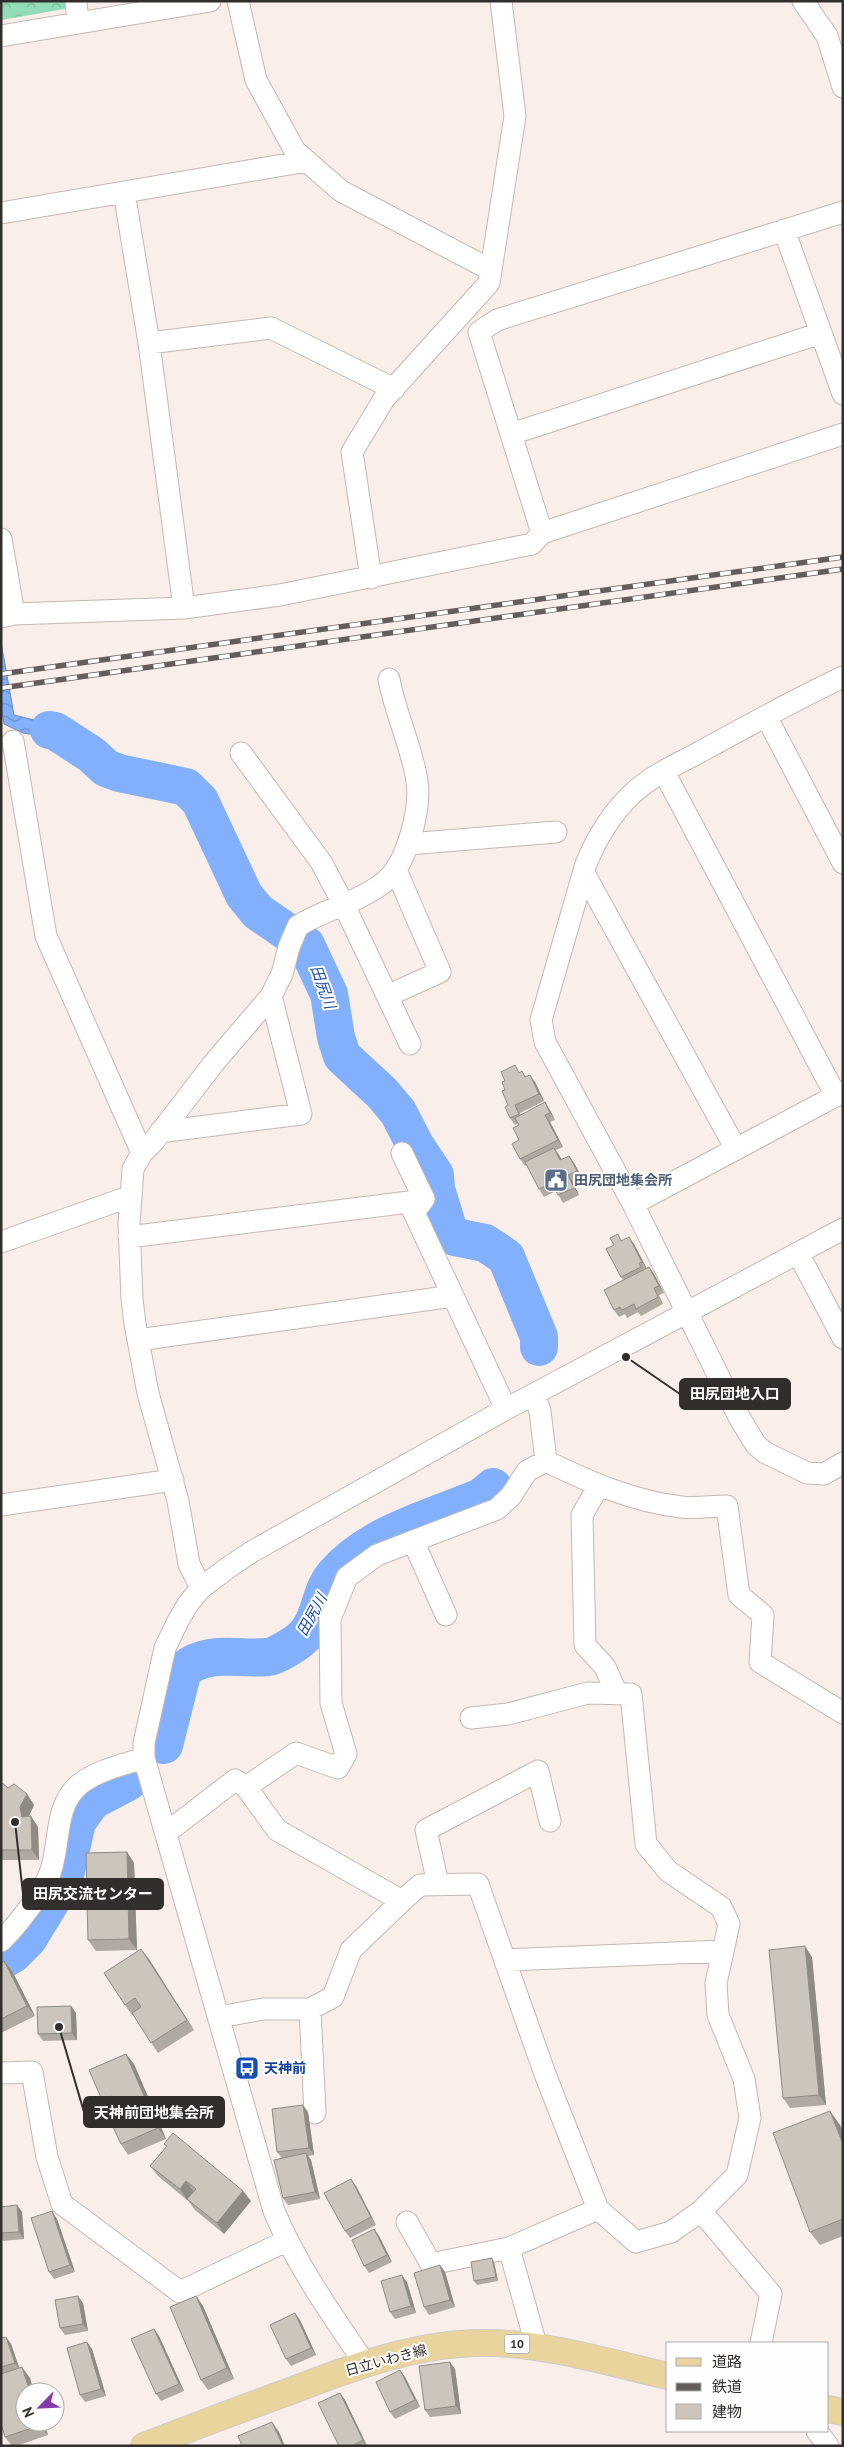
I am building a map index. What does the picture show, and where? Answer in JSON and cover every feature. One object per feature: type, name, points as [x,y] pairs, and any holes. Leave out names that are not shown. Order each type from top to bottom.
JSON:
[{"type":"main road","name":"日立いわき線","points":[[144,2446],[366,2364],[415,2350],[488,2342],[537,2348],[666,2376]]},
{"type":"main road","points":[[829,2409],[843,2412]]},
{"type":"street","points":[[76,1],[78,23]]},
{"type":"street","points":[[1,36],[210,1]]},
{"type":"street","points":[[238,1],[256,80],[295,151],[340,191],[491,270]]},
{"type":"street","points":[[371,578],[352,452],[384,399],[489,283],[515,116],[502,1]]},
{"type":"street","points":[[803,1],[827,36],[843,87]]},
{"type":"street","points":[[1,213],[307,161]]},
{"type":"street","points":[[124,192],[149,343],[184,608]]},
{"type":"street","points":[[542,533],[479,332],[497,320],[843,212]]},
{"type":"street","points":[[784,230],[843,394]]},
{"type":"street","points":[[149,343],[271,328],[394,388]]},
{"type":"street","points":[[511,434],[821,333]]},
{"type":"street","points":[[1,538],[6,616],[184,608],[280,595],[532,544],[542,533],[843,434]]},
{"type":"street","points":[[843,677],[766,716],[664,772],[632,793],[613,815],[594,844],[541,1020],[544,1042],[633,1204],[739,1417],[756,1445],[766,1453],[807,1474],[824,1474],[843,1464]]},
{"type":"street","points":[[201,1588],[189,1564],[173,1480],[148,1393],[138,1340],[132,1299],[130,1237],[133,1170],[142,1153],[213,1064],[271,996],[282,974],[295,934],[385,882],[396,870],[408,844],[418,792],[417,782],[392,699],[389,678]]},
{"type":"street","points":[[766,716],[834,826],[843,863]]},
{"type":"street","points":[[13,742],[46,936],[142,1153]]},
{"type":"street","points":[[240,753],[321,862],[410,1044]]},
{"type":"street","points":[[633,1204],[840,1094],[664,772]]},
{"type":"street","points":[[408,844],[556,832]]},
{"type":"street","points":[[387,996],[440,972],[396,870]]},
{"type":"street","points":[[584,873],[736,1149]]},
{"type":"street","points":[[160,1132],[302,1114],[271,996]]},
{"type":"street","points":[[402,1153],[424,1198],[414,1212]]},
{"type":"street","points":[[1,1242],[131,1196]]},
{"type":"street","points":[[130,1237],[409,1202],[506,1409]]},
{"type":"street","points":[[366,2364],[286,2241],[274,2211],[144,1758],[144,1743],[166,1648],[188,1604],[201,1588],[253,1551],[687,1310],[843,1229]]},
{"type":"street","points":[[798,1253],[843,1338]]},
{"type":"street","points":[[138,1340],[453,1296]]},
{"type":"street","points":[[534,1394],[540,1411],[546,1462]]},
{"type":"street","points":[[546,1462],[598,1486],[641,1499],[682,1507],[727,1506],[739,1595],[763,1616],[760,1662],[843,1712]]},
{"type":"street","points":[[246,1787],[296,1753],[338,1768],[346,1754],[331,1703],[330,1619],[347,1577],[377,1555],[496,1509],[511,1496],[527,1471],[546,1462]]},
{"type":"street","points":[[1,1505],[173,1480]]},
{"type":"street","points":[[598,1486],[582,1515],[585,1645],[605,1667],[617,1694]]},
{"type":"street","points":[[414,1541],[446,1615]]},
{"type":"street","points":[[219,2017],[263,2009],[310,2009],[333,1997],[351,1950],[420,1885],[478,1884],[545,2074],[598,2209],[636,2242],[671,2232],[700,2211],[737,2175],[750,2118],[744,2079],[718,2015],[716,1983],[729,1924],[721,1907],[668,1871],[646,1844],[631,1694],[588,1693],[508,1714],[472,1718]]},
{"type":"street","points":[[1,1941],[17,1926],[50,1874],[60,1817],[67,1799],[80,1784],[96,1774],[144,1758]]},
{"type":"street","points":[[438,1884],[426,1830],[538,1771],[550,1821]]},
{"type":"street","points":[[166,1833],[235,1780],[246,1787],[276,1830],[402,1901]]},
{"type":"street","points":[[505,1960],[723,1951]]},
{"type":"street","points":[[310,2009],[315,2113]]},
{"type":"street","points":[[1,2074],[32,2072],[47,2157],[62,2204],[180,2292],[286,2241]]},
{"type":"street","points":[[407,2222],[431,2264],[509,2248],[598,2209]]},
{"type":"street","points":[[700,2211],[771,2294],[761,2342]]},
{"type":"street","points":[[509,2248],[537,2348]]},
{"type":"street","points":[[818,2432],[828,2446]]},
{"type":"green space","points":[[1,1],[65,1],[65,9],[1,20]]},
{"type":"water","points":[[1,642],[14,715],[58,726],[96,750],[89,761],[52,737],[23,733],[4,724],[1,707]]},
{"type":"building","points":[[515,1065],[519,1073],[522,1071],[525,1077],[530,1075],[539,1094],[515,1105],[519,1114],[510,1118],[505,1107],[508,1105],[502,1091],[505,1090],[502,1082],[505,1081],[501,1072]]},
{"type":"building","points":[[545,1102],[550,1113],[545,1115],[558,1140],[520,1159],[512,1144],[519,1140],[513,1128],[519,1125],[515,1118]]},
{"type":"building","name":"田尻団地集会所","points":[[554,1148],[560,1160],[569,1156],[577,1171],[568,1175],[574,1188],[558,1195],[552,1183],[539,1189],[525,1162]]},
{"type":"building","points":[[618,1234],[621,1241],[629,1237],[642,1262],[639,1263],[641,1267],[621,1277],[606,1249],[614,1245],[610,1238]]},
{"type":"building","points":[[649,1267],[659,1286],[654,1288],[658,1297],[636,1309],[634,1304],[622,1310],[620,1307],[614,1310],[604,1290]]},
{"type":"building","points":[[1,1782],[8,1788],[14,1784],[27,1794],[20,1807],[22,1817],[31,1816],[32,1850],[1,1850]]},
{"type":"building","points":[[127,1852],[129,1939],[88,1940],[87,1902],[100,1901],[100,1890],[87,1890],[86,1853]]},
{"type":"building","points":[[805,1946],[819,2095],[783,2098],[769,1950]]},
{"type":"building","points":[[141,1949],[187,2020],[151,2043],[132,2013],[141,2007],[135,1998],[125,2005],[104,1973]]},
{"type":"building","points":[[4,1961],[27,2006],[1,2019],[1,1963]]},
{"type":"building","points":[[71,2006],[72,2033],[38,2034],[37,2007]]},
{"type":"building","points":[[126,2054],[158,2128],[121,2144],[107,2114],[118,2109],[112,2096],[102,2100],[89,2070]]},
{"type":"building","points":[[303,2105],[309,2148],[277,2152],[272,2109]]},
{"type":"building","points":[[830,2111],[843,2144],[843,2219],[810,2232],[773,2133]]},
{"type":"building","points":[[173,2133],[243,2191],[217,2223],[187,2199],[196,2189],[186,2181],[180,2189],[150,2166],[167,2146],[164,2144]]},
{"type":"building","points":[[306,2153],[315,2192],[283,2198],[274,2160]]},
{"type":"building","points":[[351,2179],[371,2217],[345,2231],[324,2193]]},
{"type":"building","points":[[17,2205],[19,2232],[1,2233],[1,2207]]},
{"type":"building","points":[[52,2211],[70,2265],[49,2272],[31,2218]]},
{"type":"building","points":[[374,2229],[387,2255],[364,2266],[352,2240]]},
{"type":"building","points":[[492,2258],[496,2277],[474,2281],[471,2262]]},
{"type":"building","points":[[440,2265],[450,2300],[424,2307],[414,2273]]},
{"type":"building","points":[[402,2275],[411,2306],[390,2312],[381,2281]]},
{"type":"building","points":[[78,2296],[83,2324],[60,2328],[55,2300]]},
{"type":"building","points":[[196,2296],[227,2368],[201,2380],[170,2307]]},
{"type":"building","points":[[295,2313],[311,2348],[286,2359],[270,2325]]},
{"type":"building","points":[[154,2329],[179,2384],[156,2394],[131,2339]]},
{"type":"building","points":[[6,2337],[15,2363],[1,2367],[1,2338]]},
{"type":"building","points":[[87,2342],[101,2389],[80,2395],[67,2348]]},
{"type":"building","points":[[450,2362],[456,2406],[425,2410],[419,2366]]},
{"type":"building","points":[[22,2367],[27,2382],[15,2382],[15,2432],[20,2432],[5,2437],[1,2424],[1,2374]]},
{"type":"building","points":[[400,2370],[415,2400],[390,2412],[376,2382]]},
{"type":"building","points":[[340,2393],[363,2440],[352,2446],[339,2446],[318,2403]]},
{"type":"building","points":[[272,2422],[283,2446],[242,2446],[238,2436]]},
{"type":"waterway","name":"田尻川","points":[[49,730],[55,731],[92,755],[106,768],[119,773],[186,787],[200,801],[244,895],[258,912],[306,945],[329,994],[336,1037],[342,1056],[382,1093],[398,1112],[415,1145],[435,1175],[436,1189],[448,1228],[455,1237],[485,1243],[506,1257],[539,1337],[539,1347]]},
{"type":"waterway","name":"田尻川","points":[[164,1745],[183,1670],[193,1664],[213,1657],[268,1657],[285,1650],[307,1633],[316,1617],[329,1582],[349,1560],[383,1537],[481,1497],[493,1487]]},
{"type":"waterway","name":"田尻川","points":[[1,1961],[13,1954],[28,1939],[64,1880],[77,1822],[92,1801],[128,1782]]},
{"type":"railway","points":[[1,674],[843,557]]},
{"type":"railway","points":[[1,688],[843,569]]},
{"type":"place","name":"田尻団地集会所","points":[[556,1180]]},
{"type":"place","name":"田尻団地入口","points":[[626,1357]]},
{"type":"place","name":"田尻交流センター","points":[[15,1822]]},
{"type":"place","name":"天神前団地集会所","points":[[59,2027]]},
{"type":"place","name":"天神前","points":[[247,2068]]}]
